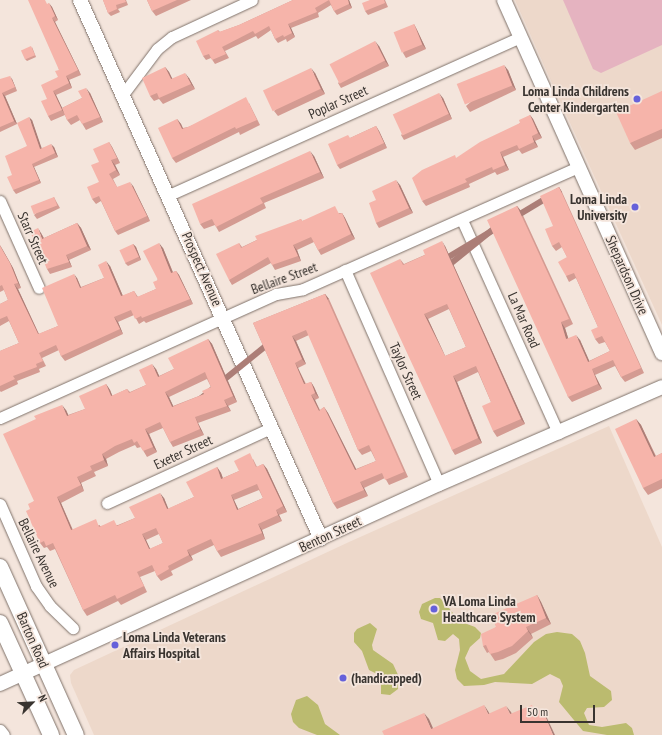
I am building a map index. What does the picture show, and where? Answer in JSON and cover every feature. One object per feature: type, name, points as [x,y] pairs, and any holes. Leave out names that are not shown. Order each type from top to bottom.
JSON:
[{"type":"main road","name":"Barton Road","points":[[0,566],[76,735]]},
{"type":"main road","name":"Barton Road","points":[[0,623],[50,735]]},
{"type":"street","name":"Prospect Avenue","points":[[80,0],[124,93],[321,539]]},
{"type":"street","points":[[124,93],[157,50],[172,37],[252,0]]},
{"type":"street","name":"Shepardson Drive","points":[[504,0],[519,38],[662,353]]},
{"type":"street","name":"Poplar Street","points":[[169,195],[519,38]]},
{"type":"street","name":"Bellaire Street","points":[[0,418],[276,294],[303,289],[462,220],[578,166]]},
{"type":"street","name":"Starr Street","points":[[0,201],[39,288]]},
{"type":"street","name":"La Mar Road","points":[[462,220],[558,433]]},
{"type":"street","name":"Taylor Street","points":[[345,270],[439,484]]},
{"type":"street","name":"Benton Street","points":[[0,684],[439,484],[662,387]]},
{"type":"street","name":"Exeter Street","points":[[107,503],[271,428]]},
{"type":"street","name":"Bellaire Avenue","points":[[0,504],[36,586],[50,606],[73,628]]},
{"type":"street","points":[[0,730],[4,735]]},
{"type":"shaded area","name":"Loma Linda University","points":[[515,0],[662,0],[662,325],[555,90]]},
{"type":"shaded area","points":[[563,0],[662,0],[662,45],[601,73],[593,69]]},
{"type":"shaded area","name":"VA Loma Linda Healthcare System","points":[[609,426],[662,547],[662,735],[94,735],[71,683],[70,675],[74,670],[349,542]]},
{"type":"shaded area","points":[[435,598],[440,598],[459,621],[475,627],[481,633],[480,638],[470,647],[465,658],[470,671],[481,679],[504,674],[534,642],[546,634],[557,632],[572,634],[580,641],[585,653],[590,676],[611,691],[612,700],[604,707],[587,708],[584,713],[589,725],[602,727],[626,723],[632,728],[634,735],[607,735],[583,731],[559,702],[563,686],[560,679],[550,674],[532,684],[495,682],[484,685],[464,686],[457,679],[455,670],[460,650],[459,639],[453,634],[445,641],[438,640],[433,623],[421,619],[419,612],[422,604]]},
{"type":"shaded area","points":[[370,623],[377,629],[372,645],[373,650],[393,664],[399,677],[398,689],[390,695],[381,694],[381,676],[369,670],[362,651],[354,642],[354,633],[357,629]]},
{"type":"shaded area","points":[[307,696],[318,705],[325,724],[340,735],[317,735],[299,728],[293,722],[291,714],[296,700]]},
{"type":"building","points":[[28,0],[45,0],[47,4],[49,3],[55,16],[52,18],[78,70],[66,76],[69,83],[53,91],[62,110],[48,116],[41,101],[47,99],[41,85],[58,77],[55,71],[59,70]]},
{"type":"building","points":[[103,0],[125,0],[126,2],[116,5],[117,9],[108,13]]},
{"type":"building","points":[[147,0],[177,0],[152,11]]},
{"type":"building","points":[[293,0],[329,0],[315,8],[317,12],[288,24],[292,33],[284,37],[283,35],[275,39],[269,26],[255,34],[253,31],[222,47],[226,54],[212,60],[209,54],[203,56],[196,41],[218,30],[219,32],[239,25]]},
{"type":"building","points":[[329,0],[348,0],[349,4],[334,11]]},
{"type":"building","points":[[370,0],[384,0],[385,3],[365,11],[362,3]]},
{"type":"building","points":[[414,24],[422,44],[402,53],[394,32]]},
{"type":"building","points":[[375,41],[385,61],[340,84],[330,64]]},
{"type":"building","points":[[31,46],[35,55],[25,60],[21,50]]},
{"type":"building","points":[[504,65],[512,85],[465,105],[457,84]]},
{"type":"building","points":[[165,67],[171,79],[185,73],[191,84],[159,98],[157,93],[150,96],[142,78]]},
{"type":"building","points":[[311,68],[321,89],[273,111],[263,90]]},
{"type":"building","points":[[10,76],[15,87],[2,93],[14,121],[0,127],[0,79]]},
{"type":"building","points":[[86,88],[100,117],[82,124],[77,115],[67,120],[62,108],[82,98],[78,91]]},
{"type":"building","points":[[662,91],[662,129],[630,143],[616,112]]},
{"type":"building","points":[[439,93],[449,114],[402,135],[393,115]]},
{"type":"building","points":[[246,97],[257,120],[236,129],[235,127],[172,158],[158,128],[177,119],[182,129],[188,127]]},
{"type":"building","points":[[530,115],[538,133],[532,136],[534,142],[519,149],[517,145],[500,152],[505,165],[493,170],[492,167],[465,179],[467,182],[422,201],[412,178],[422,170],[455,155],[456,158],[480,142],[520,123],[519,120]]},
{"type":"building","points":[[29,117],[40,149],[51,144],[55,153],[32,164],[39,180],[13,190],[7,177],[12,175],[5,156],[27,146],[17,123]]},
{"type":"building","points":[[376,126],[384,143],[337,165],[328,144],[348,135],[350,138]]},
{"type":"building","points":[[109,142],[117,158],[111,160],[116,170],[109,174],[117,187],[130,182],[147,216],[115,231],[99,196],[92,199],[87,187],[99,182],[91,165],[99,162],[93,149]]},
{"type":"building","points":[[310,151],[320,172],[260,198],[263,203],[216,227],[212,219],[200,224],[192,204]]},
{"type":"building","points":[[396,180],[409,208],[376,223],[369,203],[376,200],[372,191]]},
{"type":"building","points":[[559,187],[641,368],[621,377],[613,360],[592,369],[598,384],[568,397],[487,220],[517,206],[569,319],[561,322],[566,339],[576,335],[588,362],[610,351],[602,336],[595,339],[591,330],[598,327],[574,273],[566,276],[558,262],[567,257],[559,242],[552,246],[545,229],[553,226],[540,196]]},
{"type":"building","points":[[54,197],[57,205],[34,214],[31,206]]},
{"type":"building","points":[[335,206],[339,214],[342,213],[351,234],[318,250],[311,237],[293,245],[298,256],[272,265],[268,257],[229,280],[216,254],[239,243],[241,248],[257,240],[255,236],[301,219],[302,221]]},
{"type":"building","points":[[77,223],[87,246],[66,255],[69,262],[47,269],[30,232],[38,228],[42,239]]},
{"type":"building","points":[[442,241],[521,419],[493,431],[482,406],[491,402],[476,366],[453,376],[478,438],[452,450],[370,273],[400,259],[403,265],[425,255],[423,250]],"holes":[[[447,304],[466,347],[445,356],[424,314]]]},
{"type":"building","points":[[159,243],[171,273],[176,271],[190,299],[142,318],[141,316],[135,319],[131,310],[114,317],[120,329],[61,356],[56,345],[39,353],[43,361],[36,364],[37,367],[13,376],[15,379],[0,386],[0,351],[19,343],[7,316],[0,319],[0,304],[8,300],[2,285],[0,286],[0,246],[10,263],[18,283],[14,284],[38,334],[58,326],[42,288],[74,274],[80,288],[104,278],[98,265],[106,261],[121,296],[134,291],[137,297],[156,289],[153,282],[158,280],[143,251]]},
{"type":"building","points":[[133,244],[139,257],[125,263],[119,250]]},
{"type":"building","points":[[325,294],[404,472],[385,480],[382,473],[360,482],[364,490],[333,503],[253,323]],"holes":[[[306,330],[358,450],[369,445],[376,461],[355,470],[324,407],[319,411],[311,395],[315,393],[311,382],[304,384],[295,363],[302,359],[292,336]]]},
{"type":"building","points":[[208,339],[233,396],[224,400],[227,406],[195,417],[200,429],[170,442],[160,422],[145,429],[153,447],[143,451],[137,441],[134,443],[132,439],[115,446],[102,454],[104,460],[90,466],[92,470],[77,477],[81,485],[57,497],[71,530],[96,519],[99,527],[114,520],[117,526],[135,518],[129,507],[160,493],[167,509],[194,497],[186,482],[217,467],[221,479],[239,471],[234,461],[250,453],[256,467],[263,464],[283,506],[276,510],[278,515],[258,524],[262,533],[217,551],[211,539],[187,550],[189,555],[168,566],[169,569],[157,576],[152,565],[137,572],[144,586],[117,599],[115,595],[83,610],[53,543],[46,546],[44,541],[40,543],[26,511],[30,509],[28,504],[34,501],[3,434],[36,419],[34,416],[62,405],[67,416],[85,409],[79,396],[106,384],[111,396],[127,389],[129,393],[146,385],[139,370],[152,364],[158,377],[174,369],[168,358]],"holes":[[[205,372],[211,387],[202,391],[204,394],[172,407],[165,392]],[[257,484],[263,498],[237,510],[231,495]],[[156,528],[163,543],[149,549],[142,534]]]},
{"type":"building","points":[[636,419],[654,457],[662,453],[662,479],[643,488],[615,429]]},
{"type":"building","points":[[537,595],[546,618],[526,627],[528,631],[512,646],[490,654],[486,645],[483,646],[481,634],[496,627],[491,615]]},
{"type":"building","points":[[484,705],[488,714],[506,706],[510,714],[532,705],[535,712],[542,709],[553,735],[384,735],[382,731],[424,713],[431,729]]},
{"type":"place","name":"Loma Linda Childrens Center Kindergarten","points":[[637,99]]},
{"type":"place","name":"Loma Linda University","points":[[635,207]]},
{"type":"place","name":"VA Loma Linda Healthcare System","points":[[434,609]]},
{"type":"place","name":"Loma Linda Veterans Affairs Hospital","points":[[115,645]]},
{"type":"place","name":"(handicapped)","points":[[343,678]]}]
